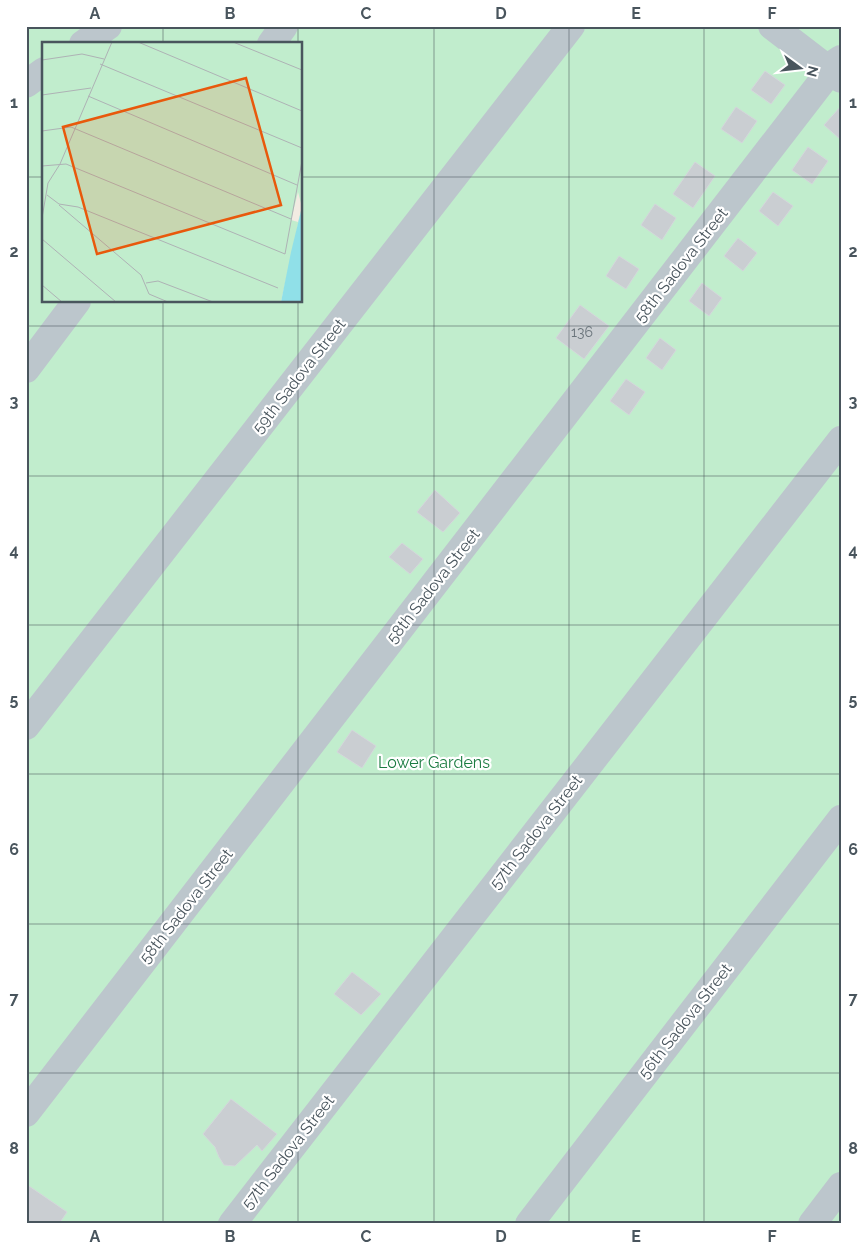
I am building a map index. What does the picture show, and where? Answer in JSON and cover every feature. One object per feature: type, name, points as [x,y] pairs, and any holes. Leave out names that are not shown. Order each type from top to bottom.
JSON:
[{"type":"street","points":[[86,42],[108,26]]},
{"type":"street","points":[[272,42],[284,26]]},
{"type":"street","name":"59th Sadova Street","points":[[26,726],[571,26]]},
{"type":"street","points":[[772,26],[837,69]]},
{"type":"street","name":"58th Sadova Street","points":[[26,1114],[837,69]]},
{"type":"street","points":[[26,84],[42,72]]},
{"type":"street","points":[[26,369],[76,302]]},
{"type":"street","name":"57th Sadova Street","points":[[232,1224],[841,440]]},
{"type":"street","name":"56th Sadova Street","points":[[530,1224],[841,819]]},
{"type":"street","points":[[812,1224],[841,1186]]},
{"type":"green space","name":"Lower Gardens","points":[[26,26],[841,26],[841,1224],[26,1224]]},
{"type":"building","points":[[765,71],[785,85],[771,104],[751,90]]},
{"type":"building","points":[[841,106],[841,140],[824,125]]},
{"type":"building","points":[[736,107],[757,121],[742,143],[721,129]]},
{"type":"building","points":[[808,147],[828,161],[812,184],[792,170]]},
{"type":"building","points":[[695,162],[715,176],[693,208],[673,194]]},
{"type":"building","points":[[773,192],[793,206],[778,226],[759,211]]},
{"type":"building","points":[[655,204],[676,218],[662,240],[641,225]]},
{"type":"building","points":[[738,238],[757,253],[743,271],[724,256]]},
{"type":"building","points":[[619,256],[639,269],[626,289],[606,276]]},
{"type":"building","points":[[702,283],[722,298],[709,316],[689,301]]},
{"type":"building","points":[[580,305],[609,326],[584,359],[556,338]]},
{"type":"building","points":[[660,338],[676,350],[662,370],[646,358]]},
{"type":"building","points":[[626,379],[645,392],[629,415],[610,401]]},
{"type":"building","points":[[435,490],[460,513],[443,532],[417,512]]},
{"type":"building","points":[[402,543],[423,559],[410,574],[389,557]]},
{"type":"building","points":[[352,730],[376,746],[362,768],[337,752]]},
{"type":"building","points":[[352,972],[381,994],[361,1015],[334,994]]},
{"type":"building","points":[[231,1099],[277,1134],[262,1151],[257,1145],[235,1166],[224,1165],[215,1147],[203,1134]]},
{"type":"building","points":[[26,1184],[67,1212],[59,1224],[26,1224]]}]
